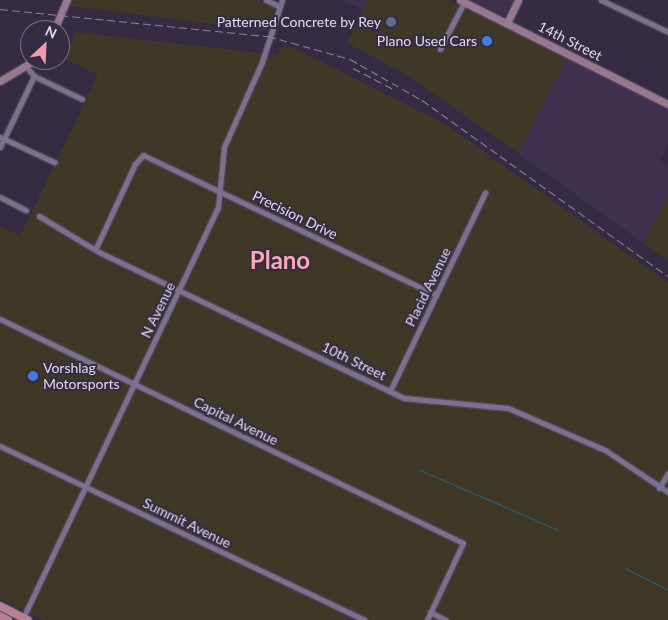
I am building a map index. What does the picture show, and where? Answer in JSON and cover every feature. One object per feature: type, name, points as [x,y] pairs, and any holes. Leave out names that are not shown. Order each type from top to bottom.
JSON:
[{"type":"main road","points":[[58,20],[67,0]]},
{"type":"main road","points":[[507,24],[518,0]]},
{"type":"main road","name":"14th Street","points":[[462,1],[668,104]]},
{"type":"main road","points":[[0,81],[23,70]]},
{"type":"main road","points":[[0,606],[24,619]]},
{"type":"main road","points":[[0,616],[8,620]]},
{"type":"street","points":[[266,0],[279,6]]},
{"type":"street","name":"N Avenue","points":[[24,619],[218,208],[224,148],[262,62],[282,0]]},
{"type":"street","points":[[601,0],[668,32]]},
{"type":"street","points":[[440,49],[462,1]]},
{"type":"street","points":[[29,70],[34,76],[82,99]]},
{"type":"street","points":[[0,147],[2,138],[34,76]]},
{"type":"street","points":[[2,138],[54,162]]},
{"type":"street","name":"Precision Drive","points":[[96,248],[131,172],[143,154],[436,295]]},
{"type":"street","name":"Placid Avenue","points":[[390,391],[485,193]]},
{"type":"street","points":[[0,197],[26,210]]},
{"type":"street","name":"10th Street","points":[[39,216],[96,248],[180,290],[390,391],[418,401],[508,408],[605,450],[659,488],[668,492]]},
{"type":"street","name":"Capital Avenue","points":[[0,319],[463,543],[430,612]]},
{"type":"street","name":"Summit Avenue","points":[[0,446],[365,620]]},
{"type":"street","points":[[659,488],[668,473]]},
{"type":"street","points":[[426,620],[430,612],[446,620]]},
{"type":"shaded area","points":[[72,0],[260,0],[275,8],[267,31],[69,6]]},
{"type":"shaded area","points":[[342,0],[368,0],[363,10]]},
{"type":"shaded area","points":[[368,0],[449,0],[567,58],[518,153],[407,75],[347,43]]},
{"type":"shaded area","points":[[471,0],[515,0],[503,16]]},
{"type":"shaded area","points":[[76,32],[277,55],[283,46],[294,48],[445,124],[668,283],[668,620],[44,620],[0,599],[0,226],[20,236],[98,75],[70,61],[70,45]]},
{"type":"shaded area","points":[[567,58],[668,109],[668,145],[660,161],[668,165],[668,193],[643,243],[518,153]]},
{"type":"shaded area","points":[[668,193],[668,261],[643,243]]},
{"type":"waterway","points":[[420,470],[558,530]]},
{"type":"waterway","points":[[625,568],[668,590]]},
{"type":"railway","points":[[0,9],[268,36],[350,59],[422,100],[668,276]]},
{"type":"railway","points":[[353,68],[395,90]]},
{"type":"place","name":"Patterned Concrete by Rey","points":[[391,22]]},
{"type":"place","name":"Plano Used Cars","points":[[487,41]]},
{"type":"place","name":"Vorshlag Motorsports","points":[[33,376]]},
{"type":"district","name":"Plano","points":[[280,260]]}]
